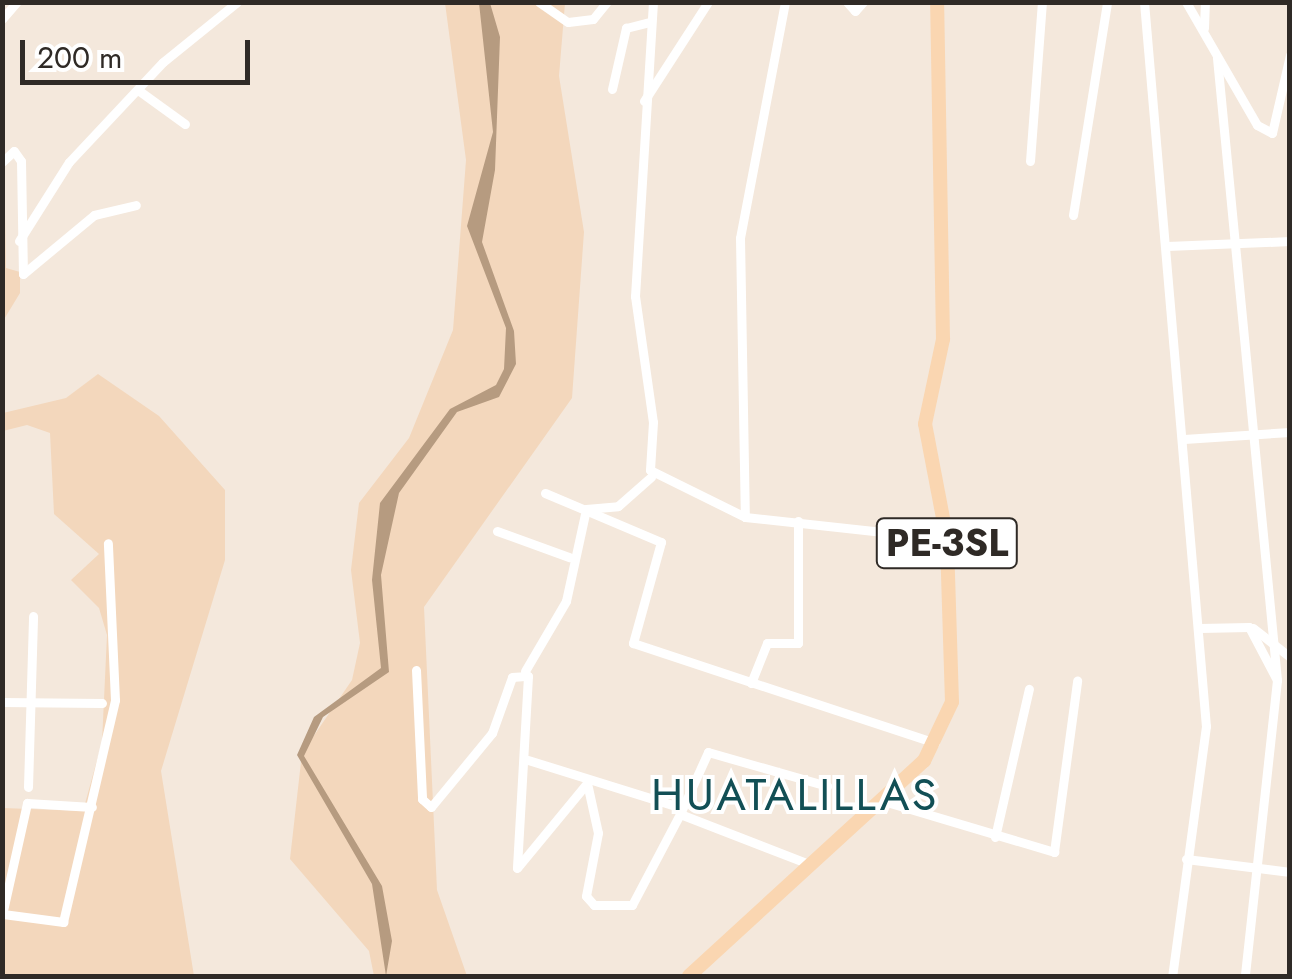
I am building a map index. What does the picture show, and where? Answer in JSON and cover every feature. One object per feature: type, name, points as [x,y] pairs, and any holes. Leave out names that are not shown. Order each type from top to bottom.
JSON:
[{"type":"main road","name":"PE-3SL","points":[[689,976],[936,744],[952,702],[947,539],[925,424],[943,339],[937,2]]},
{"type":"street","points":[[2,20],[17,2]]},
{"type":"street","points":[[19,241],[69,162],[138,90],[237,2]]},
{"type":"street","points":[[539,2],[544,14],[583,22],[607,2]]},
{"type":"street","points":[[586,508],[632,499],[651,477],[635,296],[645,246],[642,104],[652,2]]},
{"type":"street","points":[[642,104],[708,2]]},
{"type":"street","points":[[745,517],[740,238],[785,2]]},
{"type":"street","points":[[847,2],[856,10],[863,2]]},
{"type":"street","points":[[1030,162],[1042,2]]},
{"type":"street","points":[[1073,215],[1107,2]]},
{"type":"street","points":[[1144,2],[1206,726],[1172,976]]},
{"type":"street","points":[[1186,2],[1257,125],[1272,133],[1290,55]]},
{"type":"street","points":[[1204,28],[1205,2]]},
{"type":"street","points":[[612,88],[626,28],[650,22]]},
{"type":"street","points":[[1217,58],[1240,244],[1277,680],[1245,976]]},
{"type":"street","points":[[138,90],[185,124]]},
{"type":"street","points":[[2,162],[10,152],[20,157],[19,241],[26,274],[94,215],[136,205]]},
{"type":"street","points":[[1167,246],[1290,241]]},
{"type":"street","points":[[1184,439],[1290,432]]},
{"type":"street","points":[[651,477],[745,517],[947,539]]},
{"type":"street","points":[[545,494],[661,542],[630,641],[936,744]]},
{"type":"street","points":[[416,670],[422,798],[430,807],[492,733],[507,687],[525,671],[566,601],[569,557],[586,508]]},
{"type":"street","points":[[752,683],[768,643],[798,642],[798,521]]},
{"type":"street","points":[[497,531],[569,557]]},
{"type":"street","points":[[92,807],[27,803],[3,914],[64,922],[92,807],[115,700],[108,542]]},
{"type":"street","points":[[28,786],[33,616]]},
{"type":"street","points":[[1200,628],[1249,626],[1290,657]]},
{"type":"street","points":[[1249,626],[1277,680]]},
{"type":"street","points":[[525,671],[528,760],[514,865],[527,862],[587,782],[598,833],[586,896],[594,904],[632,905],[708,752],[827,786]]},
{"type":"street","points":[[880,800],[1042,854],[1059,848],[1077,682]]},
{"type":"street","points":[[995,837],[1029,689]]},
{"type":"street","points":[[2,702],[102,703]]},
{"type":"street","points":[[528,760],[681,810],[808,864]]},
{"type":"street","points":[[1186,859],[1290,872]]},
{"type":"shaded area","points":[[445,3],[565,3],[559,76],[584,232],[572,398],[424,607],[437,890],[467,976],[374,976],[369,951],[290,859],[302,753],[352,680],[360,643],[351,570],[359,503],[409,438],[453,330],[466,160]]},
{"type":"shaded area","points":[[479,3],[490,3],[500,37],[495,170],[482,242],[514,331],[516,364],[499,397],[457,412],[399,493],[381,575],[389,672],[323,717],[304,756],[382,886],[392,941],[386,976],[372,884],[297,755],[314,717],[381,668],[372,580],[380,503],[450,409],[496,385],[504,369],[506,328],[467,226],[493,132]]},
{"type":"shaded area","points":[[4,155],[6,268],[20,272],[20,293],[3,321]]},
{"type":"shaded area","points":[[98,374],[159,416],[225,490],[225,560],[161,771],[194,976],[3,976],[3,808],[83,811],[102,742],[107,635],[99,608],[71,580],[99,554],[54,514],[50,433],[27,425],[3,431],[3,413],[66,398]]},
{"type":"district","name":"HUATALILLAS","points":[[795,795]]}]
